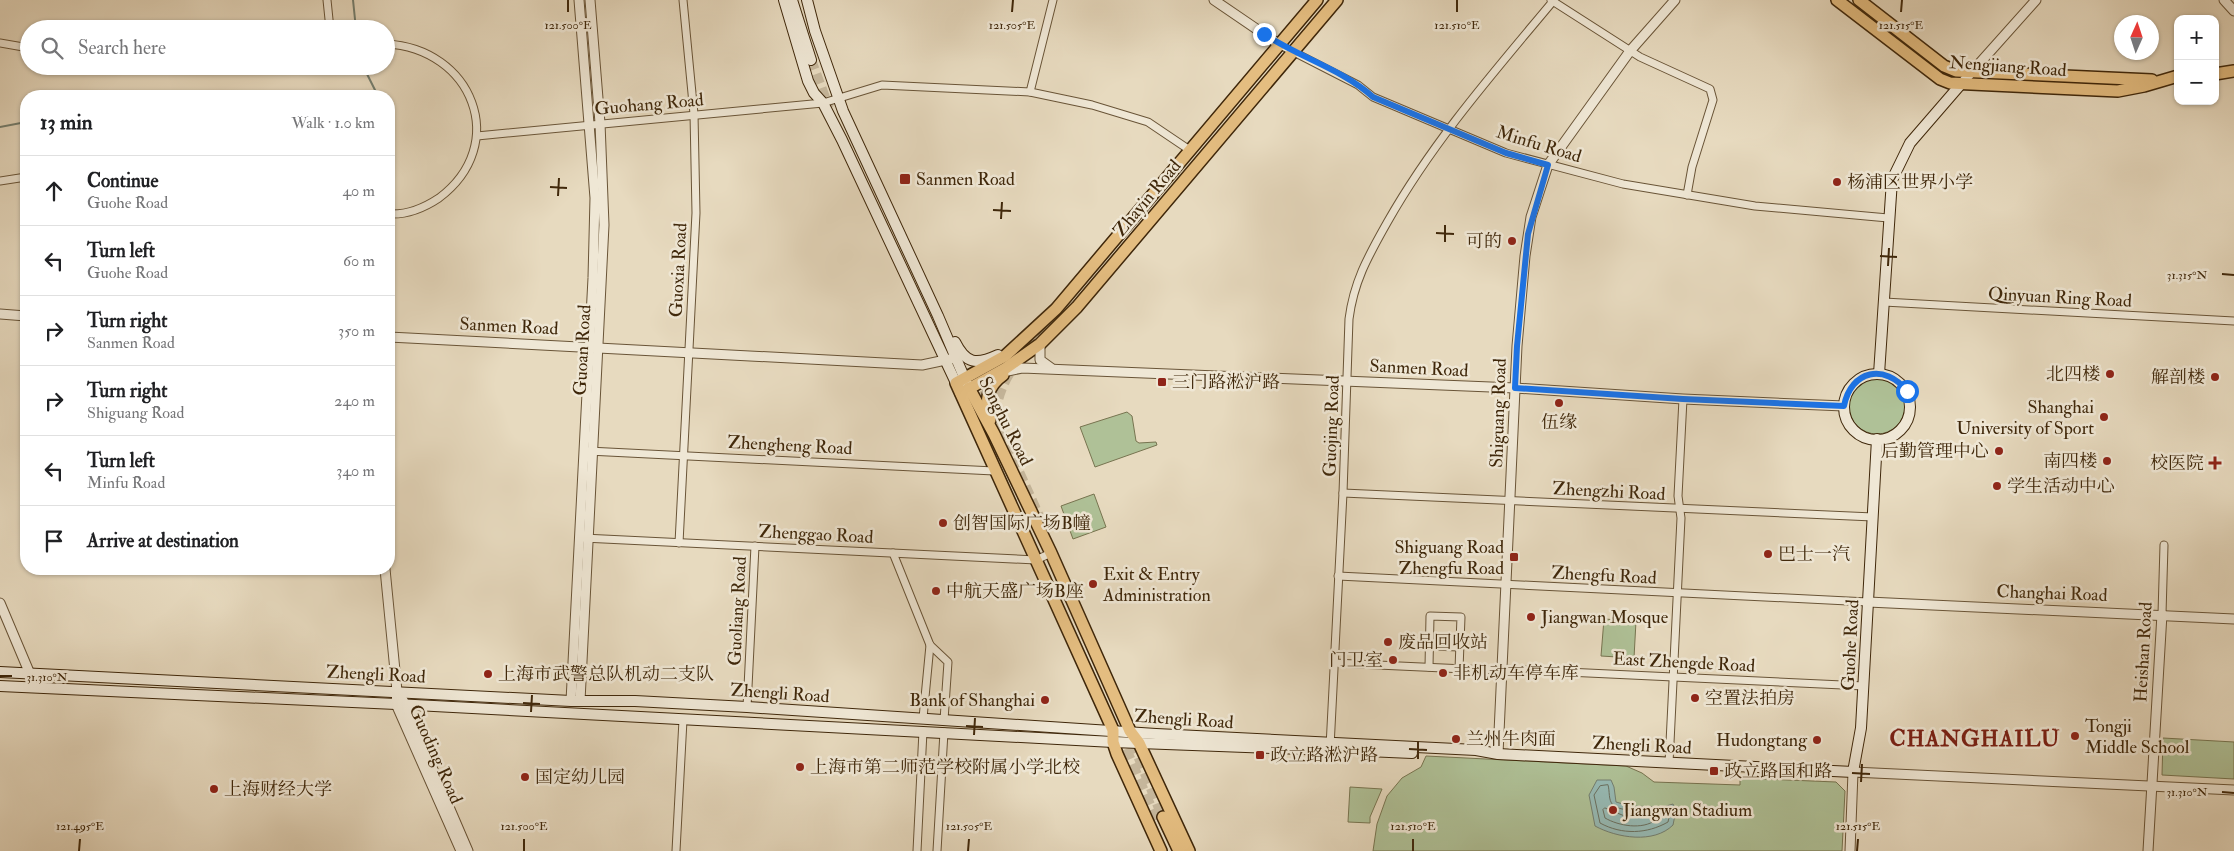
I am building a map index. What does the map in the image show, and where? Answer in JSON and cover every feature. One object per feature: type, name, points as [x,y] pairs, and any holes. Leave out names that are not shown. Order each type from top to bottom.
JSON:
[{"type":"main road","name":"Songhu Road","points":[[784,0],[808,81],[814,93],[823,103],[951,360],[994,471],[1036,560],[1161,851]]},
{"type":"main road","points":[[792,0],[815,58],[802,0]]},
{"type":"main road","name":"Songhu Road","points":[[807,0],[815,31],[838,98],[859,148],[938,316],[951,360]]},
{"type":"main road","name":"Nengjiang Road","points":[[1837,0],[1940,79],[1950,83],[2118,91],[2174,77]]},
{"type":"main road","name":"Nengjiang Road","points":[[1859,0],[1944,66],[1956,71],[2137,80],[2174,77]]},
{"type":"main road","points":[[1316,2],[1316,11],[1319,13],[1334,3]]},
{"type":"main road","name":"Zhayin Road","points":[[962,386],[1015,348],[1056,309],[1316,2]]},
{"type":"main road","name":"Zhayin Road","points":[[962,386],[991,377],[1026,354],[1040,344],[1084,299],[1256,93],[1334,3]]},
{"type":"main road","points":[[2219,73],[2234,71]]},
{"type":"main road","points":[[1239,94],[1251,83],[1257,87],[1256,93]]},
{"type":"main road","points":[[1879,374],[1892,180],[1896,168],[1920,130],[1961,84]]},
{"type":"main road","points":[[1166,180],[1085,286],[1210,150]]},
{"type":"main road","points":[[938,316],[962,355],[969,360],[987,360],[1015,348]]},
{"type":"main road","points":[[994,434],[987,408],[989,388],[1026,354]]},
{"type":"main road","points":[[1879,374],[1890,376],[1900,382],[1907,391],[1910,408],[1906,424],[1898,432],[1888,438],[1877,440],[1856,432],[1847,420],[1844,406],[1851,386],[1859,379],[1879,374]]},
{"type":"main road","name":"Songhu Road","points":[[962,386],[994,434],[1051,554],[1130,731],[1139,742],[1189,851]]},
{"type":"main road","name":"Guohe Road","points":[[1853,772],[1862,728],[1877,440]]},
{"type":"main road","name":"Zhengli Road","points":[[0,672],[575,701],[635,701],[748,706],[924,718],[1113,736],[1139,742],[1473,750],[1498,754],[1853,772]]},
{"type":"main road","name":"Zhengli Road","points":[[0,686],[401,704],[944,732],[1113,736],[1130,731],[1330,746]]},
{"type":"main road","points":[[1170,851],[1160,818],[1179,851]]},
{"type":"street","points":[[328,0],[329,20]]},
{"type":"street","name":"Guoan Road","points":[[579,0],[595,124],[604,224],[598,347],[588,451]]},
{"type":"street","name":"Guoan Road","points":[[575,701],[588,451],[588,347],[593,278],[595,198],[595,124],[590,0]]},
{"type":"street","name":"Guoxia Road","points":[[678,542],[696,213],[694,114],[683,0]]},
{"type":"street","points":[[1030,92],[1053,0]]},
{"type":"street","name":"Minfu Road","points":[[1214,0],[1280,45],[1358,85],[1373,97],[1506,153],[1623,184],[1687,195],[1755,206],[1888,218]]},
{"type":"street","points":[[1553,0],[1630,51],[1708,87],[1712,92],[1713,100],[1692,167],[1687,195]]},
{"type":"street","name":"Guojing Road","points":[[1330,746],[1350,309],[1359,273],[1413,177],[1447,128],[1553,0]]},
{"type":"street","name":"Shiguang Road","points":[[1498,754],[1517,346],[1528,234],[1548,165],[1630,51],[1675,0]]},
{"type":"street","points":[[1961,84],[2036,0]]},
{"type":"street","points":[[2224,0],[2234,11]]},
{"type":"street","points":[[0,43],[20,46]]},
{"type":"street","points":[[395,44],[426,51],[454,72],[468,93],[477,136],[467,166],[451,187],[423,207],[395,215]]},
{"type":"street","name":"Guohang Road","points":[[477,136],[823,103],[882,85],[1030,92],[1092,104],[1148,122],[1191,151]]},
{"type":"street","points":[[0,181],[20,178]]},
{"type":"street","name":"Qinyuan Ring Road","points":[[1884,302],[2234,321]]},
{"type":"street","points":[[0,314],[20,316]]},
{"type":"street","name":"Sanmen Road","points":[[395,337],[922,365],[951,360]]},
{"type":"street","points":[[1040,344],[1040,360],[1053,370]]},
{"type":"street","name":"Sanmen Road","points":[[991,377],[1022,368],[1515,388],[1683,399],[1844,406]]},
{"type":"street","points":[[1669,763],[1681,518],[1678,496],[1683,399]]},
{"type":"street","name":"Zhengheng Road","points":[[588,451],[994,471]]},
{"type":"street","name":"Zhengzhi Road","points":[[1343,493],[1872,517]]},
{"type":"street","name":"Zhenggao Road","points":[[584,538],[1036,560],[1051,554]]},
{"type":"street","name":"Heishan Road","points":[[2148,851],[2162,614],[2164,545]]},
{"type":"street","name":"Guoliang Road","points":[[748,706],[755,546]]},
{"type":"street","points":[[893,553],[930,644],[948,662],[944,720]]},
{"type":"street","points":[[386,575],[397,691]]},
{"type":"street","name":"Zhengfu Road","points":[[1338,576],[1507,586],[1868,602]]},
{"type":"street","name":"Changhai Road","points":[[1868,602],[2234,618]]},
{"type":"street","points":[[0,603],[30,674]]},
{"type":"street","points":[[1429,667],[1430,616],[1461,617],[1459,668]]},
{"type":"street","points":[[924,718],[930,644]]},
{"type":"street","points":[[1429,646],[1460,648]]},
{"type":"street","points":[[1334,663],[1487,670]]},
{"type":"street","name":"East Zhengde Road","points":[[1502,669],[1864,686]]},
{"type":"street","name":"Guoding Road","points":[[397,691],[462,851]]},
{"type":"street","name":"Guoding Road","points":[[401,704],[468,851]]},
{"type":"street","points":[[676,851],[683,720]]},
{"type":"street","points":[[917,851],[923,731]]},
{"type":"street","points":[[937,851],[944,732]]},
{"type":"street","name":"Zhengli Road","points":[[1853,772],[2234,790]]},
{"type":"street","name":"Guohe Road","points":[[1850,851],[1853,772]]},
{"type":"green space","points":[[1871,378],[1883,378],[1893,382],[1901,390],[1905,406],[1901,422],[1893,430],[1883,434],[1871,434],[1861,430],[1853,422],[1849,412],[1849,400],[1853,390],[1861,382]]},
{"type":"green space","points":[[1127,412],[1132,416],[1136,441],[1139,443],[1156,442],[1157,445],[1095,467],[1080,427]]},
{"type":"green space","points":[[1094,494],[1106,527],[1073,539],[1061,506]]},
{"type":"green space","points":[[1604,619],[1636,621],[1634,658],[1601,656]]},
{"type":"green space","points":[[2163,738],[2234,742],[2234,779],[2162,775]]},
{"type":"green space","name":"Jiangwan Stadium","points":[[1426,756],[1626,766],[1642,773],[1654,782],[1740,785],[1740,778],[1836,782],[1845,791],[1842,851],[1373,851],[1377,824],[1387,796],[1402,778],[1421,767]]},
{"type":"green space","points":[[1350,787],[1382,789],[1370,817],[1370,823],[1348,822]]},
{"type":"water","points":[[1597,780],[1611,780],[1616,802],[1630,806],[1663,807],[1673,804],[1676,810],[1673,825],[1656,835],[1646,837],[1614,834],[1595,826],[1589,795]]},
{"type":"waterway","points":[[353,0],[355,20]]},
{"type":"waterway","points":[[368,75],[375,90]]},
{"type":"waterway","points":[[0,127],[20,123]]},
{"type":"tunnel","points":[[811,60],[829,108]]},
{"type":"tunnel","points":[[1015,359],[1048,323]]},
{"type":"tunnel","points":[[995,431],[998,399],[1003,384],[1011,370]]},
{"type":"tunnel","points":[[972,379],[997,423],[1039,516]]},
{"type":"tunnel","points":[[988,420],[993,458]]},
{"type":"tunnel","points":[[1119,734],[1156,820]]},
{"type":"tunnel","points":[[1133,742],[1163,817]]},
{"type":"place","name":"Sanmen Road","points":[[905,179]]},
{"type":"place","name":"杨浦区世界小学","points":[[1837,182]]},
{"type":"place","name":"可的","points":[[1512,241]]},
{"type":"place","name":"北四楼","points":[[2110,374]]},
{"type":"place","name":"解剖楼","points":[[2215,377]]},
{"type":"place","name":"三门路淞沪路","points":[[1162,382]]},
{"type":"place","name":"伍缘","points":[[1559,403]]},
{"type":"place","name":"Shanghai University of Sport","points":[[2104,417]]},
{"type":"place","name":"后勤管理中心","points":[[1999,451]]},
{"type":"place","name":"南四楼","points":[[2107,461]]},
{"type":"place","name":"校医院","points":[[2215,463]]},
{"type":"place","name":"学生活动中心","points":[[1997,486]]},
{"type":"place","name":"创智国际广场B幢","points":[[943,523]]},
{"type":"place","name":"巴士一汽","points":[[1768,554]]},
{"type":"place","name":"Shiguang Road Zhengfu Road","points":[[1514,557]]},
{"type":"place","name":"Exit & Entry Administration","points":[[1093,584]]},
{"type":"place","name":"中航天盛广场B座","points":[[936,591]]},
{"type":"place","name":"Jiangwan Mosque","points":[[1531,617]]},
{"type":"place","name":"废品回收站","points":[[1388,642]]},
{"type":"place","name":"门卫室","points":[[1393,660]]},
{"type":"place","name":"非机动车停车库","points":[[1443,673]]},
{"type":"place","name":"上海市武警总队机动二支队","points":[[488,674]]},
{"type":"place","name":"空置法拍房","points":[[1695,698]]},
{"type":"place","name":"Bank of Shanghai","points":[[1045,700]]},
{"type":"place","name":"Tongji Middle School","points":[[2075,736]]},
{"type":"place","name":"兰州牛肉面","points":[[1456,739]]},
{"type":"place","name":"Hudongtang","points":[[1817,740]]},
{"type":"place","name":"政立路淞沪路","points":[[1260,755]]},
{"type":"place","name":"上海市第二师范学校附属小学北校","points":[[800,767]]},
{"type":"place","name":"政立路国和路","points":[[1714,771]]},
{"type":"place","name":"国定幼儿园","points":[[525,777]]},
{"type":"place","name":"上海财经大学","points":[[214,789]]},
{"type":"place","name":"Jiangwan Stadium","points":[[1613,810]]},
{"type":"district","name":"CHANGHAILU","points":[[1975,738]]},
{"type":"route","points":[[1264,34],[1280,45],[1358,85],[1373,97],[1506,153],[1548,165],[1532,217],[1524,256],[1515,388],[1683,399],[1844,406],[1846,395],[1851,386],[1859,379],[1879,374],[1890,376],[1900,382],[1907,391]]}]
